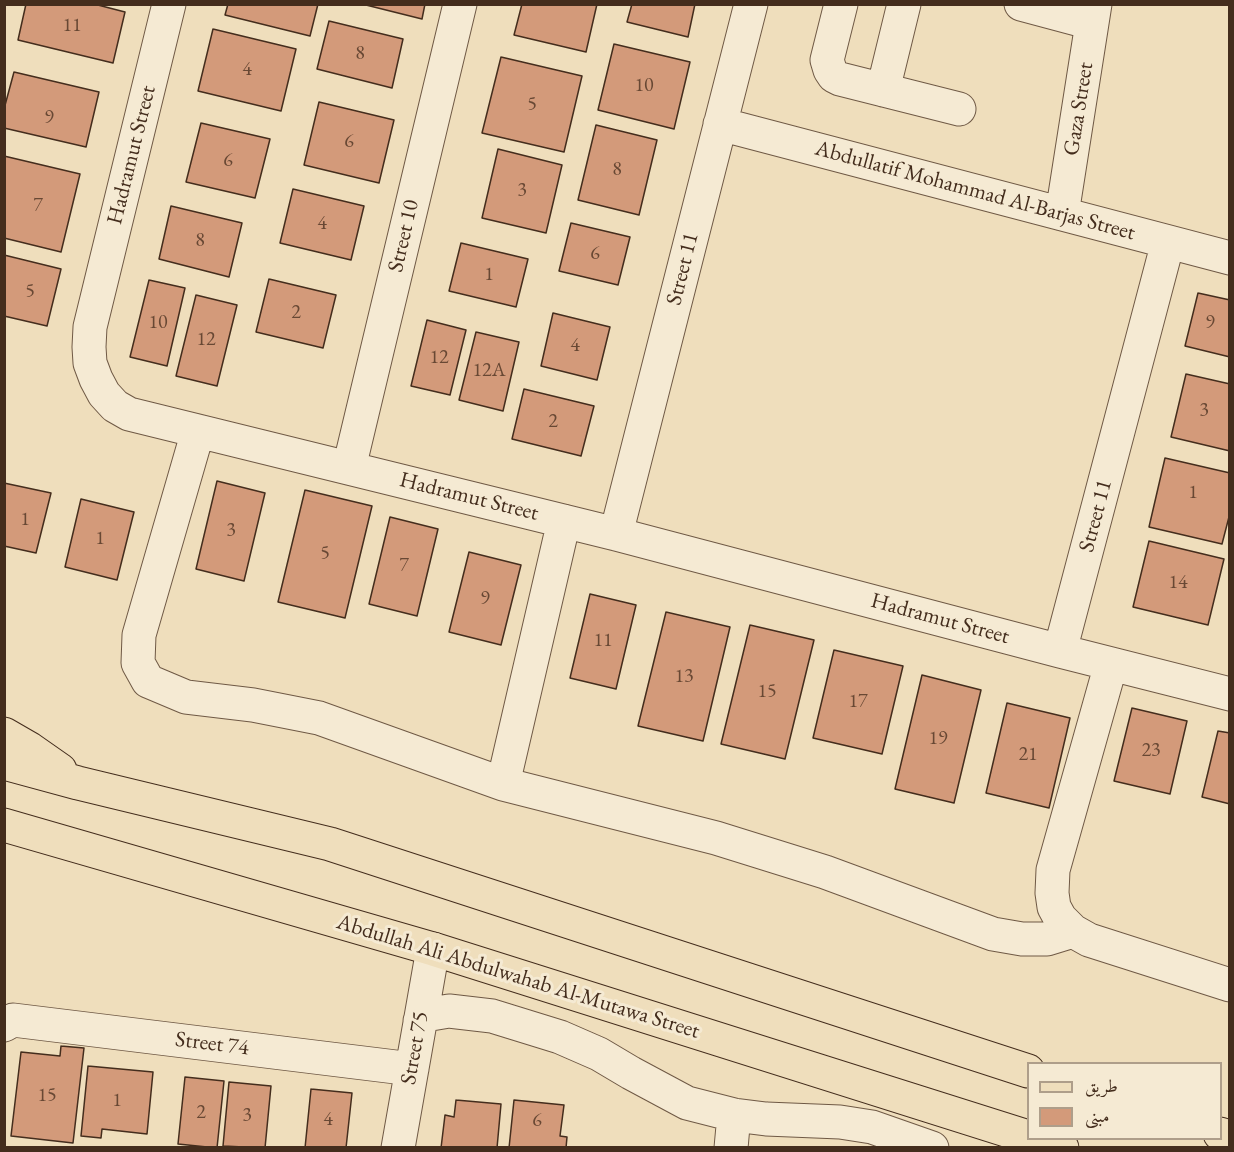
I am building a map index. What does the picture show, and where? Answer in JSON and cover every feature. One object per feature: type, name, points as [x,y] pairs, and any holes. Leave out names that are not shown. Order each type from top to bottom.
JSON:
[{"type":"main road","points":[[4,734],[30,749],[78,783]]},
{"type":"main road","points":[[4,764],[330,844],[1027,1070]]},
{"type":"main road","name":"Abdullah Ali Abdulwahab Al-Mutawa Street","points":[[4,825],[433,949],[1027,1136]]},
{"type":"main road","points":[[1039,1140],[1062,1148]]},
{"type":"street","name":"Hadramut Street","points":[[169,4],[90,327],[90,363],[104,394],[115,406],[129,414],[616,534],[1060,651],[1230,693]]},
{"type":"street","name":"Street 10","points":[[349,468],[460,4]]},
{"type":"street","name":"Street 11","points":[[616,534],[751,4]]},
{"type":"street","points":[[841,4],[827,60],[834,76],[959,109]]},
{"type":"street","points":[[883,90],[904,4]]},
{"type":"street","points":[[1021,4],[1094,14]]},
{"type":"street","name":"Gaza Street","points":[[1062,214],[1094,14]]},
{"type":"street","name":"Abdullatif Mohammad Al-Barjas Street","points":[[720,124],[1230,258]]},
{"type":"street","name":"Street 11","points":[[1060,651],[1168,242]]},
{"type":"street","points":[[198,431],[139,635],[138,663],[148,681],[186,697],[253,705],[319,718],[503,784],[716,838],[814,868],[993,934],[1022,939],[1047,939],[1073,931]]},
{"type":"street","points":[[503,784],[564,521]]},
{"type":"street","points":[[1112,663],[1053,870],[1054,907],[1060,918],[1073,931],[1089,940],[1230,985]]},
{"type":"street","name":"Street 75","points":[[398,1148],[433,949]]},
{"type":"street","points":[[420,1021],[425,1016],[449,1011],[492,1016],[561,1037],[599,1054],[687,1103],[734,1115],[766,1119],[840,1122],[872,1127],[932,1148]]},
{"type":"street","name":"Street 74","points":[[9,1023],[412,1068]]},
{"type":"street","points":[[731,1148],[734,1115]]},
{"type":"building","points":[[26,4],[94,4],[125,12],[113,63],[18,40]]},
{"type":"building","points":[[228,4],[318,4],[310,36],[225,15]]},
{"type":"building","points":[[362,4],[425,4],[422,19]]},
{"type":"building","points":[[522,4],[597,4],[586,52],[514,35]]},
{"type":"building","points":[[632,4],[695,4],[688,37],[627,22]]},
{"type":"building","points":[[329,21],[403,39],[392,88],[317,69]]},
{"type":"building","points":[[213,29],[296,49],[281,111],[198,91]]},
{"type":"building","points":[[614,44],[690,62],[674,129],[598,110]]},
{"type":"building","points":[[501,57],[582,76],[564,152],[482,133]]},
{"type":"building","points":[[14,72],[99,92],[86,147],[4,128],[4,109]]},
{"type":"building","points":[[319,102],[394,120],[379,183],[304,165]]},
{"type":"building","points":[[201,123],[270,139],[255,198],[186,182]]},
{"type":"building","points":[[596,125],[657,140],[639,215],[578,200]]},
{"type":"building","points":[[498,149],[562,165],[546,233],[482,218]]},
{"type":"building","points":[[4,156],[80,174],[61,252],[4,238]]},
{"type":"building","points":[[293,189],[364,206],[351,260],[280,243]]},
{"type":"building","points":[[171,206],[242,223],[229,277],[159,259]]},
{"type":"building","points":[[571,223],[630,237],[618,285],[559,271]]},
{"type":"building","points":[[461,243],[528,259],[516,307],[449,291]]},
{"type":"building","points":[[4,255],[61,269],[47,326],[4,316]]},
{"type":"building","points":[[269,279],[336,295],[323,348],[256,332]]},
{"type":"building","points":[[149,280],[185,288],[167,366],[130,357]]},
{"type":"building","points":[[1198,293],[1230,300],[1230,357],[1185,346]]},
{"type":"building","points":[[196,295],[237,305],[217,386],[176,376]]},
{"type":"building","points":[[553,313],[610,327],[597,380],[541,366]]},
{"type":"building","points":[[427,320],[466,330],[450,395],[411,386]]},
{"type":"building","points":[[476,332],[519,342],[503,411],[459,400]]},
{"type":"building","points":[[1186,374],[1230,384],[1230,451],[1171,437]]},
{"type":"building","points":[[524,389],[594,406],[581,456],[512,439]]},
{"type":"building","points":[[1165,458],[1230,473],[1230,513],[1222,544],[1149,527]]},
{"type":"building","points":[[217,481],[265,493],[244,581],[196,569]]},
{"type":"building","points":[[4,483],[51,493],[36,553],[4,546]]},
{"type":"building","points":[[305,490],[372,506],[345,618],[278,602]]},
{"type":"building","points":[[81,499],[134,512],[117,580],[65,567]]},
{"type":"building","points":[[390,517],[438,529],[417,616],[369,604]]},
{"type":"building","points":[[1149,541],[1224,559],[1208,625],[1133,607]]},
{"type":"building","points":[[469,552],[521,565],[501,645],[449,632]]},
{"type":"building","points":[[590,594],[636,605],[616,689],[570,678]]},
{"type":"building","points":[[666,612],[730,627],[703,741],[638,726]]},
{"type":"building","points":[[750,625],[814,640],[785,759],[721,744]]},
{"type":"building","points":[[834,650],[903,666],[882,754],[813,738]]},
{"type":"building","points":[[922,675],[981,690],[954,803],[895,789]]},
{"type":"building","points":[[1007,703],[1070,718],[1049,808],[986,793]]},
{"type":"building","points":[[1132,708],[1187,721],[1170,794],[1114,781]]},
{"type":"building","points":[[1218,731],[1230,733],[1230,804],[1202,797]]},
{"type":"building","points":[[61,1046],[84,1048],[73,1143],[11,1136],[21,1052],[60,1056]]},
{"type":"building","points":[[88,1066],[153,1072],[147,1134],[102,1129],[101,1138],[81,1136]]},
{"type":"building","points":[[185,1077],[224,1081],[217,1148],[178,1144]]},
{"type":"building","points":[[229,1082],[271,1086],[265,1148],[223,1146]]},
{"type":"building","points":[[311,1089],[352,1093],[346,1148],[305,1148]]},
{"type":"building","points":[[456,1100],[501,1104],[497,1148],[441,1148],[445,1115],[454,1117]]},
{"type":"building","points":[[514,1100],[564,1105],[560,1136],[567,1137],[566,1148],[509,1148]]}]
